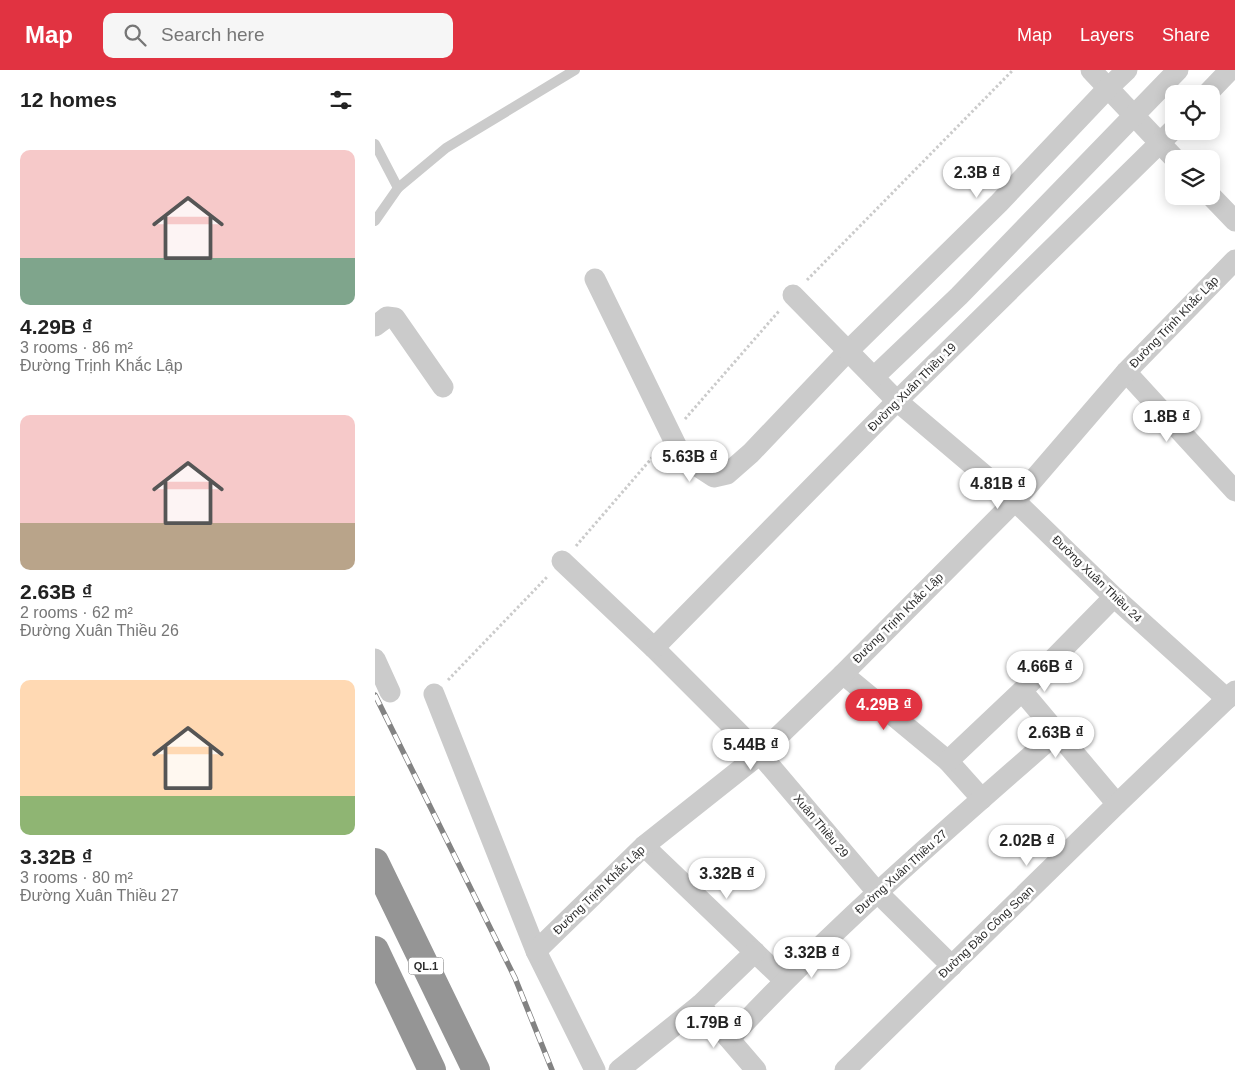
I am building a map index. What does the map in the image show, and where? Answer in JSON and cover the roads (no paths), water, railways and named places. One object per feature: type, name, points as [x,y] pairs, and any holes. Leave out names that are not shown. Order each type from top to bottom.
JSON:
[{"type":"highway","name":"QL.1","points":[[375,862],[476,1070]]},
{"type":"highway","points":[[375,950],[432,1070]]},
{"type":"street","points":[[1091,70],[1133,114],[1165,135]]},
{"type":"street","points":[[595,279],[679,451],[691,462],[715,477],[727,474],[751,452],[849,350],[999,203],[1127,70]]},
{"type":"street","points":[[874,377],[959,296],[1133,114],[1178,70]]},
{"type":"street","points":[[1216,85],[1230,70]]},
{"type":"street","name":"Đường Xuân Thiều 19","points":[[654,648],[897,401],[1165,138]]},
{"type":"street","points":[[1219,205],[1235,222]]},
{"type":"street","name":"Đường Trịnh Khắc Lập","points":[[536,951],[643,846],[760,754],[843,674],[1015,500],[1126,372],[1235,260]]},
{"type":"street","name":"Đường Xuân Thiều 24","points":[[793,295],[897,401],[1015,500],[1115,597],[1231,695]]},
{"type":"street","points":[[375,326],[387,317],[395,318],[443,387]]},
{"type":"street","points":[[1126,372],[1234,489]]},
{"type":"street","name":"Xuân Thiều 29","points":[[562,561],[654,648],[760,754],[877,892],[952,966]]},
{"type":"street","points":[[948,761],[1022,691],[1115,597]]},
{"type":"street","points":[[375,658],[390,692]]},
{"type":"street","points":[[843,674],[948,761],[982,799]]},
{"type":"street","points":[[1022,691],[1117,804]]},
{"type":"street","points":[[434,694],[536,951],[595,1070]]},
{"type":"street","name":"Đường Đào Công Soạn","points":[[845,1070],[1231,695]]},
{"type":"street","name":"Đường Xuân Thiều 27","points":[[728,1037],[734,1034],[784,980],[877,892],[1057,733]]},
{"type":"street","points":[[643,846],[784,980]]},
{"type":"street","points":[[619,1070],[700,1005],[755,952]]},
{"type":"street","points":[[700,1005],[756,1070]]},
{"type":"lane","points":[[375,221],[398,188],[446,148],[575,70]]},
{"type":"lane","points":[[375,144],[398,188]]},
{"type":"railway","points":[[375,695],[515,978],[552,1070]]}]
